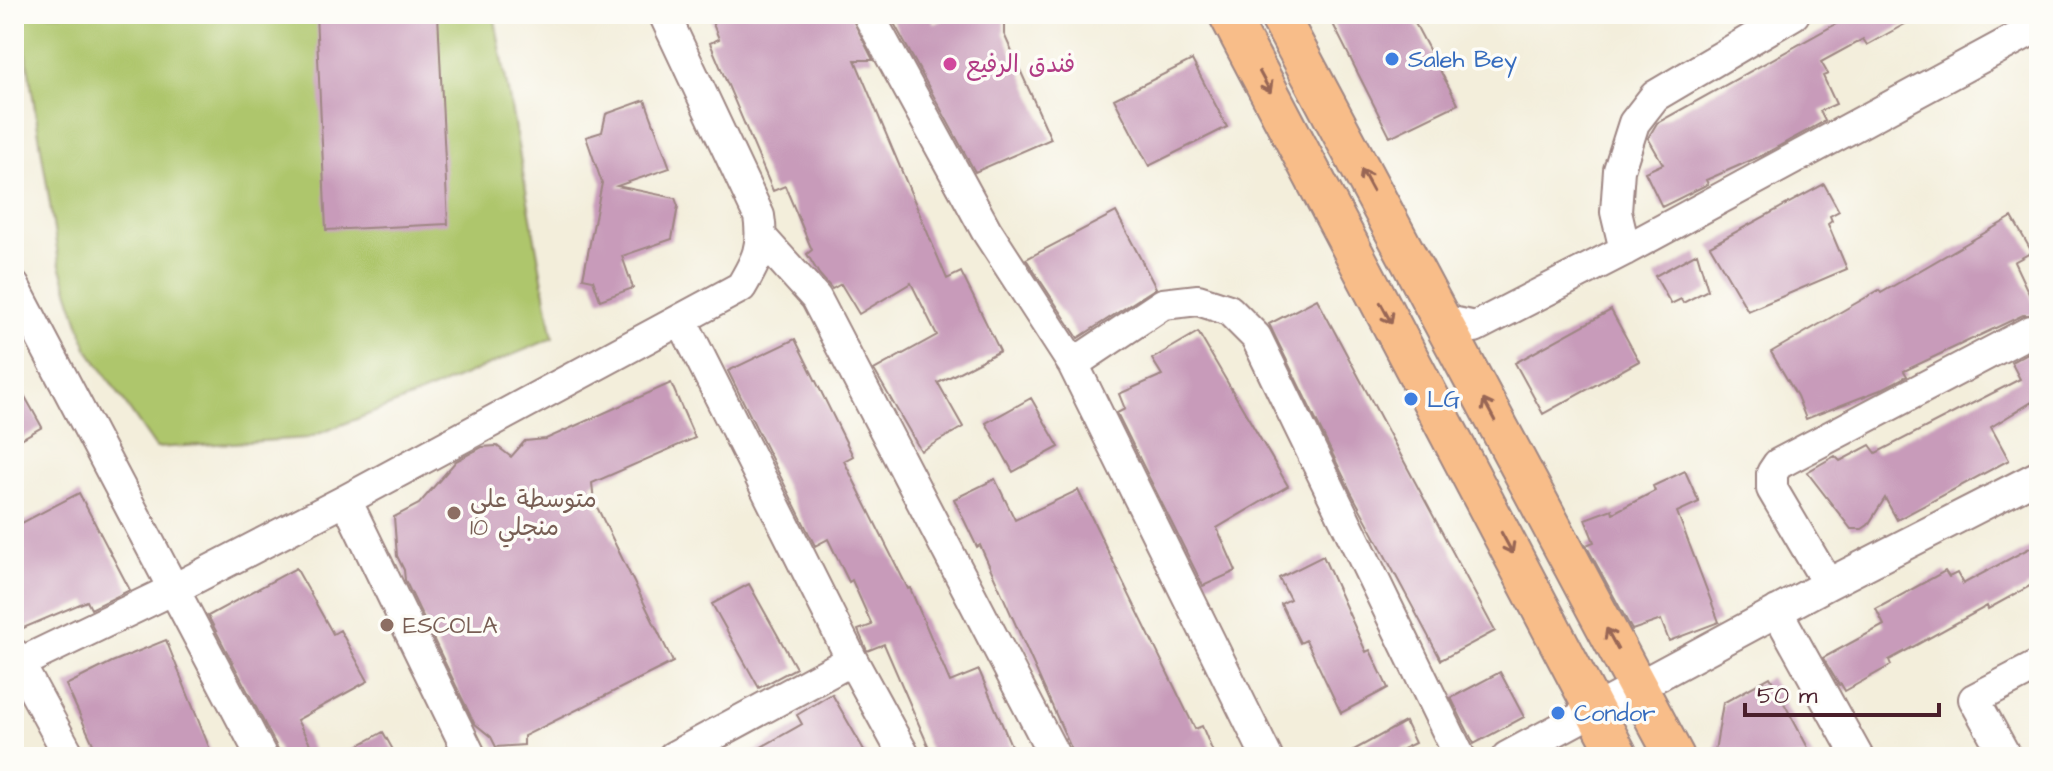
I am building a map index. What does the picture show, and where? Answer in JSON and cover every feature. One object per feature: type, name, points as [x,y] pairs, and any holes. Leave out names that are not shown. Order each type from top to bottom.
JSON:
[{"type":"main road","points":[[1228,14],[1619,757]]},
{"type":"main road","points":[[1278,14],[1458,323],[1466,366],[1675,757]]},
{"type":"street","points":[[868,14],[986,230],[1073,364],[1267,757]]},
{"type":"street","points":[[1625,250],[1616,212],[1619,170],[1634,123],[1655,96],[1794,14]]},
{"type":"street","points":[[70,757],[16,661],[174,589],[741,287],[756,262],[762,238],[759,216],[667,16]]},
{"type":"street","points":[[1458,323],[1625,250],[2039,26]]},
{"type":"street","points":[[762,238],[816,298],[1055,757]]},
{"type":"street","points":[[14,286],[262,757]]},
{"type":"street","points":[[1073,364],[1163,304],[1198,300],[1229,310],[1256,337],[1460,757]]},
{"type":"street","points":[[682,321],[852,660],[905,757]]},
{"type":"street","points":[[1828,584],[1772,489],[1772,473],[1778,464],[2031,331]]},
{"type":"street","points":[[1507,757],[1828,584],[2039,476]]},
{"type":"street","points":[[346,500],[471,757]]},
{"type":"street","points":[[1777,611],[1858,757]]},
{"type":"street","points":[[673,757],[852,660]]},
{"type":"street","points":[[2006,757],[1974,699],[2039,665]]},
{"type":"green space","points":[[20,14],[494,14],[553,338],[308,438],[156,448],[87,348],[59,262]]},
{"type":"building","points":[[316,14],[438,14],[448,224],[326,230]]},
{"type":"building","points":[[709,14],[850,14],[873,60],[855,60],[947,279],[961,272],[1000,351],[938,383],[963,427],[921,451],[874,370],[937,335],[911,283],[859,314],[841,284],[832,289],[819,274],[807,254],[812,250],[785,186],[773,191],[710,43],[719,39]]},
{"type":"building","points":[[889,14],[930,14],[934,24],[956,14],[1004,14],[1004,34],[1051,139],[975,172]]},
{"type":"building","name":"Saleh Bey","points":[[1328,14],[1410,14],[1458,104],[1390,137]]},
{"type":"building","points":[[1854,14],[1923,14],[1867,45],[1863,39],[1821,62],[1828,74],[1823,76],[1836,104],[1820,111],[1825,121],[1763,155],[1706,180],[1708,184],[1662,207],[1645,172],[1663,164],[1648,138],[1657,123]]},
{"type":"building","points":[[1192,60],[1227,127],[1149,166],[1114,99]]},
{"type":"building","points":[[645,100],[670,168],[617,186],[675,198],[678,206],[672,239],[622,256],[633,288],[600,300],[593,280],[583,278],[602,183],[586,137],[602,132],[606,114]]},
{"type":"building","points":[[1824,184],[1839,211],[1830,216],[1832,221],[1828,224],[1847,269],[1748,311],[1710,246]]},
{"type":"building","points":[[1116,212],[1156,288],[1078,338],[1026,259]]},
{"type":"building","points":[[2012,217],[2032,252],[2014,262],[2039,315],[2023,315],[1904,371],[1907,376],[1880,390],[1806,419],[1797,396],[1771,352]]},
{"type":"building","points":[[1697,253],[1708,290],[1683,303],[1681,299],[1671,304],[1655,276]]},
{"type":"building","points":[[1317,299],[1495,631],[1441,660],[1351,492],[1269,324]]},
{"type":"building","points":[[1611,310],[1639,361],[1543,414],[1515,363]]},
{"type":"building","points":[[1198,332],[1288,486],[1217,528],[1236,571],[1203,586],[1117,413],[1125,409],[1119,394],[1162,375],[1152,359]]},
{"type":"building","points":[[795,339],[853,456],[844,461],[910,588],[950,682],[979,670],[1016,757],[933,757],[884,644],[867,651],[858,630],[872,625],[852,580],[849,582],[828,539],[815,546],[728,371]]},
{"type":"building","points":[[2039,347],[2039,414],[2032,402],[1991,427],[2009,460],[1897,520],[1885,498],[1868,525],[1862,529],[1851,529],[1807,472],[1835,456],[1840,461],[1870,445],[1876,453],[2020,379],[2011,362]]},
{"type":"building","points":[[14,377],[42,427],[14,443]]},
{"type":"building","points":[[671,383],[695,438],[592,483],[594,501],[673,662],[524,736],[524,745],[496,747],[491,737],[474,723],[405,580],[397,556],[394,517],[419,504],[456,461],[482,447],[497,446],[511,457],[525,441],[546,439]]},
{"type":"building","points":[[1031,398],[1059,447],[1013,472],[986,423]]},
{"type":"building","points":[[1685,471],[1699,502],[1677,512],[1719,622],[1669,641],[1661,620],[1632,630],[1586,545],[1594,542],[1585,519],[1612,509],[1613,513],[1655,491],[1653,486]]},
{"type":"building","points":[[995,479],[1015,520],[1078,490],[1195,729],[1202,726],[1215,757],[1075,757],[980,545],[977,547],[954,499]]},
{"type":"building","points":[[79,493],[130,590],[91,609],[87,601],[14,632],[14,527]]},
{"type":"building","points":[[2039,543],[2039,581],[1889,660],[1891,665],[1845,691],[1839,685],[1823,658],[1884,625],[1876,609],[1945,571],[1949,577],[1957,573],[1963,584]]},
{"type":"building","points":[[1323,556],[1366,652],[1370,650],[1388,688],[1341,713],[1306,640],[1300,643],[1281,604],[1290,599],[1279,578]]},
{"type":"building","points":[[296,568],[333,634],[340,630],[368,681],[297,720],[317,757],[280,757],[208,616]]},
{"type":"building","points":[[749,584],[796,668],[759,688],[712,604]]},
{"type":"building","points":[[166,640],[213,757],[99,757],[66,685]]},
{"type":"building","points":[[1500,672],[1524,717],[1474,744],[1451,698]]},
{"type":"building","points":[[1770,677],[1813,757],[1714,757],[1723,703]]},
{"type":"building","points":[[832,694],[868,757],[744,757],[802,724],[797,715]]},
{"type":"building","points":[[1405,722],[1415,743],[1386,757],[1341,757]]},
{"type":"building","points":[[383,732],[397,757],[338,757]]},
{"type":"place","name":"Saleh Bey","points":[[1392,59]]},
{"type":"place","name":"فندق الرفيع","points":[[950,64]]},
{"type":"place","name":"LG","points":[[1411,399]]},
{"type":"place","name":"متوسطة علي منجلي 10","points":[[454,513]]},
{"type":"place","name":"ESCOLA","points":[[387,625]]},
{"type":"place","name":"Condor","points":[[1558,713]]}]
